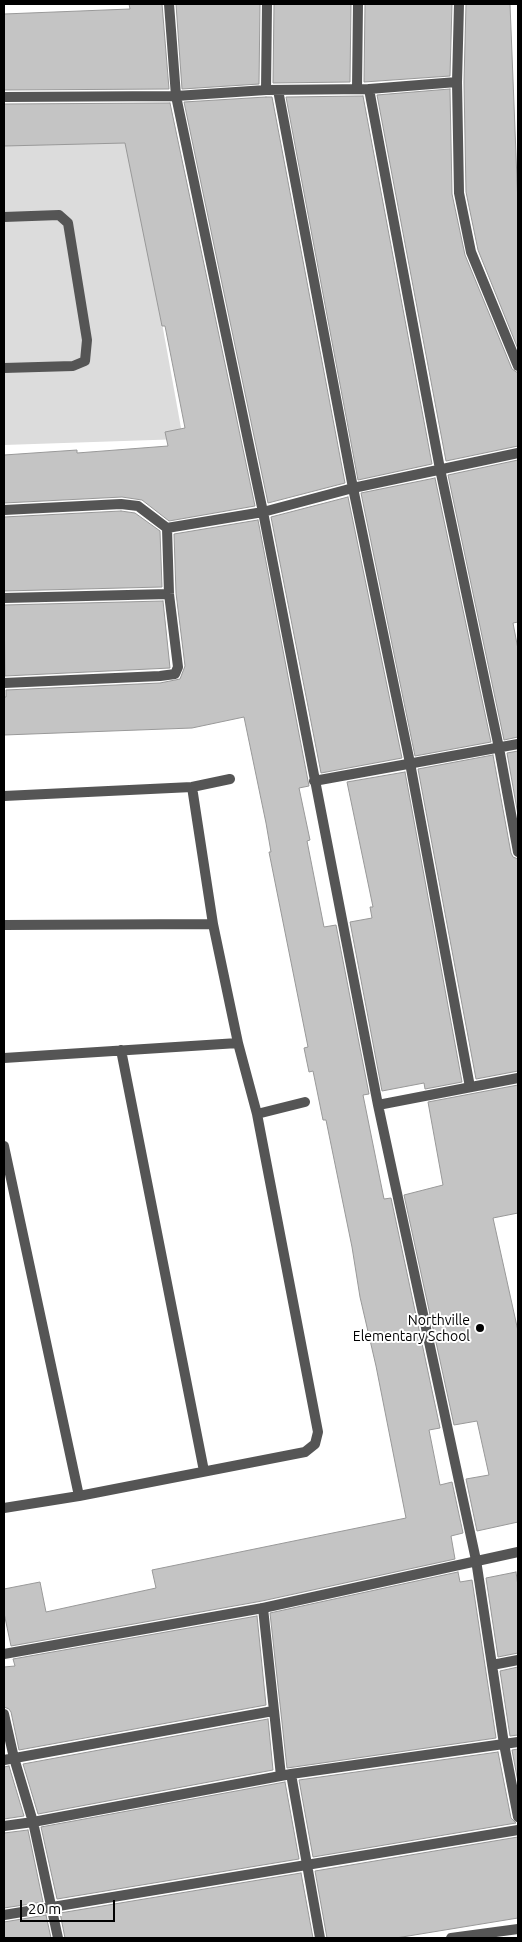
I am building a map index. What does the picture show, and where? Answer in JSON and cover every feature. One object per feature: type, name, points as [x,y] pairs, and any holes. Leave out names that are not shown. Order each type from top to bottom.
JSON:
[{"type":"street","points":[[169,4],[176,96],[263,512],[378,1105],[476,1560],[504,1744],[518,1817]]},
{"type":"street","points":[[266,90],[267,4]]},
{"type":"street","points":[[357,88],[358,4]]},
{"type":"street","points":[[459,4],[457,82],[458,193],[471,252],[518,366]]},
{"type":"street","points":[[4,98],[176,96],[266,90],[369,89],[457,82]]},
{"type":"street","points":[[369,89],[440,469],[499,748],[518,852]]},
{"type":"street","points":[[278,90],[353,488],[410,763],[470,1087]]},
{"type":"street","points":[[4,217],[59,215],[68,223],[86,340],[85,361],[73,366],[4,368]]},
{"type":"street","points":[[4,510],[121,504],[138,506],[167,528],[263,512],[353,488],[518,453]]},
{"type":"street","points":[[4,683],[175,674],[178,667],[169,594],[167,528]]},
{"type":"street","points":[[4,598],[169,594]]},
{"type":"street","points":[[314,781],[518,744]]},
{"type":"street","points":[[4,796],[192,787],[230,779]]},
{"type":"street","points":[[4,1508],[79,1496],[305,1452],[315,1444],[318,1432],[258,1114],[238,1043],[213,924],[192,787]]},
{"type":"street","points":[[4,924],[213,924]]},
{"type":"street","points":[[4,1058],[238,1043]]},
{"type":"street","points":[[121,1050],[204,1471]]},
{"type":"street","points":[[378,1105],[518,1078]]},
{"type":"street","points":[[258,1114],[305,1102]]},
{"type":"street","points":[[4,1146],[79,1496]]},
{"type":"street","points":[[4,1654],[263,1608],[518,1552]]},
{"type":"street","points":[[263,1608],[280,1776]]},
{"type":"street","points":[[492,1665],[518,1660]]},
{"type":"street","points":[[9,1759],[273,1711]]},
{"type":"street","points":[[4,1714],[9,1759],[33,1822],[58,1938]]},
{"type":"street","points":[[4,1826],[291,1774],[518,1742]]},
{"type":"street","points":[[291,1774],[320,1938]]},
{"type":"street","points":[[4,1915],[518,1830]]},
{"type":"street","points":[[451,1938],[518,1928]]},
{"type":"shaded area","points":[[129,141],[183,439],[4,445],[4,142]]},
{"type":"building","points":[[129,4],[162,4],[169,89],[4,90],[4,14],[130,9]]},
{"type":"building","points":[[176,4],[260,4],[259,84],[182,89]]},
{"type":"building","points":[[274,4],[351,4],[350,82],[273,83]]},
{"type":"building","points":[[365,4],[452,4],[450,76],[364,82]]},
{"type":"building","points":[[466,4],[510,4],[518,205],[518,349],[478,250],[466,192],[464,82]]},
{"type":"building","points":[[450,89],[452,194],[465,255],[512,369],[518,373],[518,446],[446,461],[377,95]]},
{"type":"building","points":[[363,96],[432,464],[358,480],[286,97]]},
{"type":"building","points":[[272,97],[345,483],[268,503],[184,102]]},
{"type":"building","points":[[170,103],[255,506],[169,521],[142,500],[122,497],[4,503],[4,455],[77,450],[77,453],[168,446],[165,432],[185,428],[125,143],[4,146],[4,104]]},
{"type":"building","points":[[518,460],[518,622],[513,623],[518,649],[518,737],[504,740],[448,475]]},
{"type":"building","points":[[435,478],[491,742],[415,756],[361,493]]},
{"type":"building","points":[[348,497],[402,758],[321,773],[271,517]]},
{"type":"building","points":[[121,511],[135,513],[160,531],[162,587],[4,591],[4,517]]},
{"type":"building","points":[[258,520],[309,786],[299,788],[310,840],[307,841],[324,927],[336,925],[369,1094],[363,1095],[384,1199],[391,1198],[440,1428],[429,1430],[440,1485],[452,1482],[463,1533],[451,1536],[455,1559],[262,1601],[11,1646],[4,1613],[4,1589],[40,1582],[46,1612],[156,1588],[152,1570],[406,1518],[376,1366],[360,1297],[352,1247],[326,1120],[323,1120],[313,1071],[309,1072],[304,1048],[308,1047],[244,717],[192,728],[4,735],[4,697],[6,697],[6,690],[160,683],[180,679],[185,666],[176,593],[174,534]]},
{"type":"building","points":[[163,601],[170,668],[5,676],[4,605]]},
{"type":"building","points":[[518,751],[518,815],[507,753]]},
{"type":"building","points":[[493,755],[511,853],[513,857],[518,859],[518,1071],[476,1079],[418,769]]},
{"type":"building","points":[[405,772],[462,1082],[425,1089],[424,1083],[382,1091],[350,922],[372,918],[370,907],[373,907],[347,782]]},
{"type":"building","name":"Northville Elementary School","points":[[518,1085],[518,1213],[493,1218],[518,1331],[518,1522],[477,1531],[466,1479],[489,1475],[477,1421],[454,1425],[404,1195],[443,1185],[428,1102]]},
{"type":"building","points":[[458,1572],[460,1582],[472,1580],[496,1738],[287,1768],[270,1613]]},
{"type":"building","points":[[516,1572],[518,1586],[518,1653],[498,1657],[486,1578]]},
{"type":"building","points":[[257,1616],[266,1705],[19,1750],[11,1712],[4,1707],[4,1667],[15,1666],[13,1659]]},
{"type":"building","points":[[518,1667],[518,1735],[510,1736],[500,1671]]},
{"type":"building","points":[[268,1719],[273,1770],[38,1814],[23,1764]]},
{"type":"building","points":[[518,1749],[518,1782],[512,1750]]},
{"type":"building","points":[[498,1752],[511,1818],[516,1823],[313,1857],[299,1780]]},
{"type":"building","points":[[9,1766],[24,1816],[4,1819],[4,1767]]},
{"type":"building","points":[[285,1782],[299,1859],[57,1899],[41,1827]]},
{"type":"building","points":[[28,1830],[43,1902],[4,1908],[4,1833]]},
{"type":"building","points":[[518,1837],[518,1918],[396,1938],[327,1938],[315,1871]]},
{"type":"building","points":[[301,1873],[313,1938],[65,1938],[60,1913]]},
{"type":"building","points":[[46,1915],[51,1938],[4,1938],[4,1922]]},
{"type":"place","name":"Northville Elementary School","points":[[480,1328]]}]
